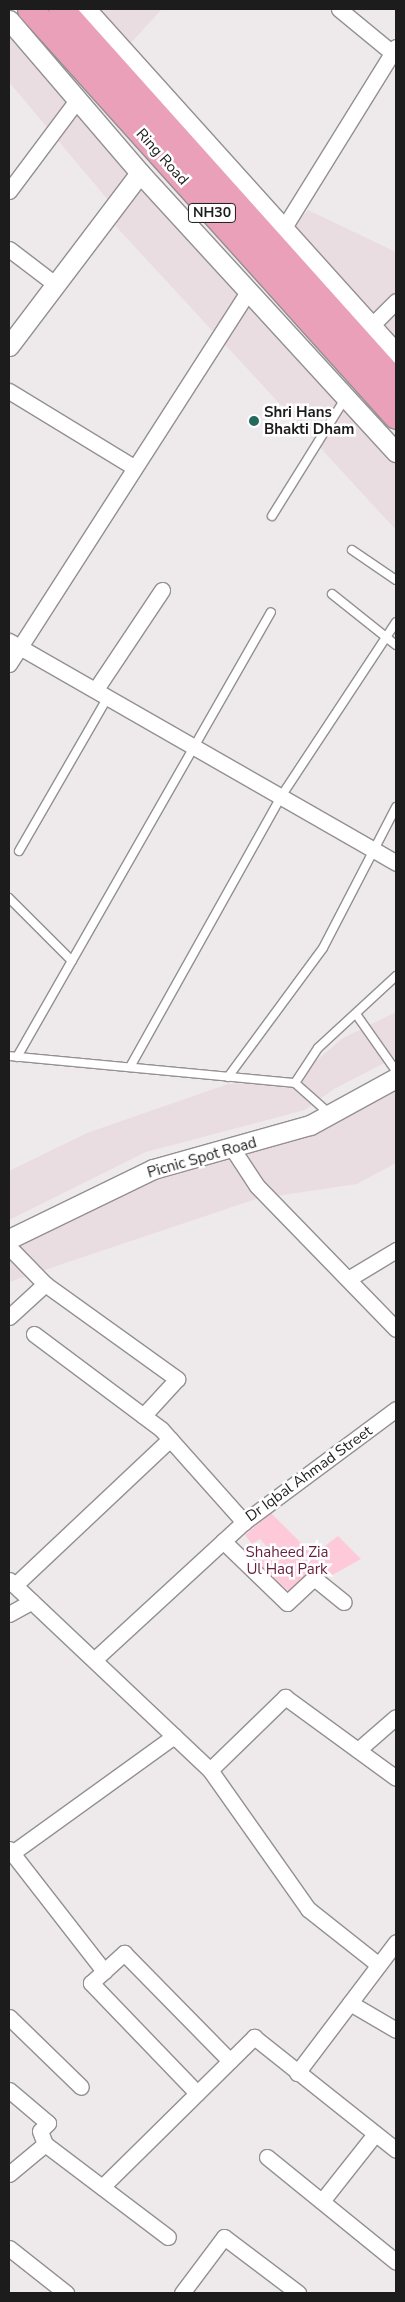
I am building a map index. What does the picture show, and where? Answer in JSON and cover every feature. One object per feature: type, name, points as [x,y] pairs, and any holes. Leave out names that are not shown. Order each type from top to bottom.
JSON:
[{"type":"highway","name":"Ring Road","points":[[30,9],[396,416]]},
{"type":"highway","name":"Ring Road","points":[[61,9],[396,383]]},
{"type":"street","points":[[86,9],[396,353]]},
{"type":"street","points":[[283,229],[395,52],[339,9]]},
{"type":"street","points":[[9,20],[140,174],[396,452]]},
{"type":"street","points":[[9,191],[77,100]]},
{"type":"street","points":[[9,346],[140,174]]},
{"type":"street","points":[[9,249],[55,284]]},
{"type":"street","points":[[9,664],[14,643],[248,292]]},
{"type":"street","points":[[371,326],[396,301]]},
{"type":"street","points":[[9,391],[132,466]]},
{"type":"street","points":[[102,693],[162,590]]},
{"type":"street","points":[[14,643],[375,848],[396,863]]},
{"type":"street","name":"Picnic Spot Road","points":[[9,1239],[153,1169],[310,1125],[396,1078]]},
{"type":"street","points":[[232,1148],[257,1186],[396,1329]]},
{"type":"street","points":[[9,1247],[44,1284],[177,1379],[143,1416]]},
{"type":"street","points":[[348,1280],[396,1250]]},
{"type":"street","points":[[9,1317],[44,1284]]},
{"type":"street","points":[[34,1334],[143,1416],[170,1439],[244,1522]]},
{"type":"street","name":"Dr Iqbal Ahmad Street","points":[[95,1659],[244,1522],[396,1409]]},
{"type":"street","points":[[170,1439],[12,1583],[95,1659],[210,1770],[308,1909],[379,1965]]},
{"type":"street","points":[[223,1540],[287,1603],[314,1578],[344,1602]]},
{"type":"street","points":[[9,1614],[32,1600]]},
{"type":"street","points":[[210,1770],[285,1697],[396,1778]]},
{"type":"street","points":[[358,1750],[396,1717]]},
{"type":"street","points":[[104,1971],[10,1851],[174,1736]]},
{"type":"street","points":[[297,2073],[396,1942]]},
{"type":"street","points":[[197,2093],[91,1983],[124,1953],[230,2061]]},
{"type":"street","points":[[350,2003],[396,2030]]},
{"type":"street","points":[[9,2017],[80,2087]]},
{"type":"street","points":[[102,2187],[254,2037],[396,2150]]},
{"type":"street","points":[[9,2090],[48,2123],[40,2131],[45,2144],[168,2237]]},
{"type":"street","points":[[322,2201],[375,2134]]},
{"type":"street","points":[[9,2174],[45,2144]]},
{"type":"street","points":[[267,2156],[396,2262]]},
{"type":"street","points":[[182,2293],[224,2237],[298,2293]]},
{"type":"street","points":[[9,2248],[66,2293]]},
{"type":"lane","points":[[272,516],[346,397]]},
{"type":"lane","points":[[352,550],[396,580]]},
{"type":"lane","points":[[332,594],[396,646]]},
{"type":"lane","points":[[271,612],[72,961],[13,1057],[295,1083],[330,1114]]},
{"type":"lane","points":[[130,1068],[282,795],[384,635],[396,622]]},
{"type":"lane","points":[[19,851],[102,693]]},
{"type":"lane","points":[[228,1077],[323,948],[396,807]]},
{"type":"lane","points":[[9,898],[72,961]]},
{"type":"lane","points":[[295,1083],[318,1048],[396,976]]},
{"type":"lane","points":[[356,1014],[396,1070]]},
{"type":"shaded area","points":[[92,9],[162,9],[129,45]]},
{"type":"shaded area","points":[[9,30],[396,463],[396,530],[111,221],[108,200],[9,82]]},
{"type":"shaded area","points":[[308,210],[396,252],[395,297],[370,315],[290,229]]},
{"type":"shaded area","points":[[396,309],[396,346],[378,326]]},
{"type":"shaded area","points":[[396,1012],[396,1057],[334,1089],[305,1110],[146,1152],[9,1220],[9,1171],[87,1133],[228,1084],[292,1081],[343,1038]]},
{"type":"shaded area","points":[[396,1082],[396,1163],[357,1184],[256,1199],[9,1282],[9,1243],[157,1173],[229,1154]]},
{"type":"green space","name":"Shaheed Zia Ul Haq Park","points":[[271,1513],[313,1555],[338,1536],[361,1559],[327,1578],[314,1567],[290,1592],[255,1561],[268,1548],[260,1539],[252,1544],[245,1535]]},
{"type":"place","name":"Shri Hans Bhakti Dham","points":[[254,421]]}]
